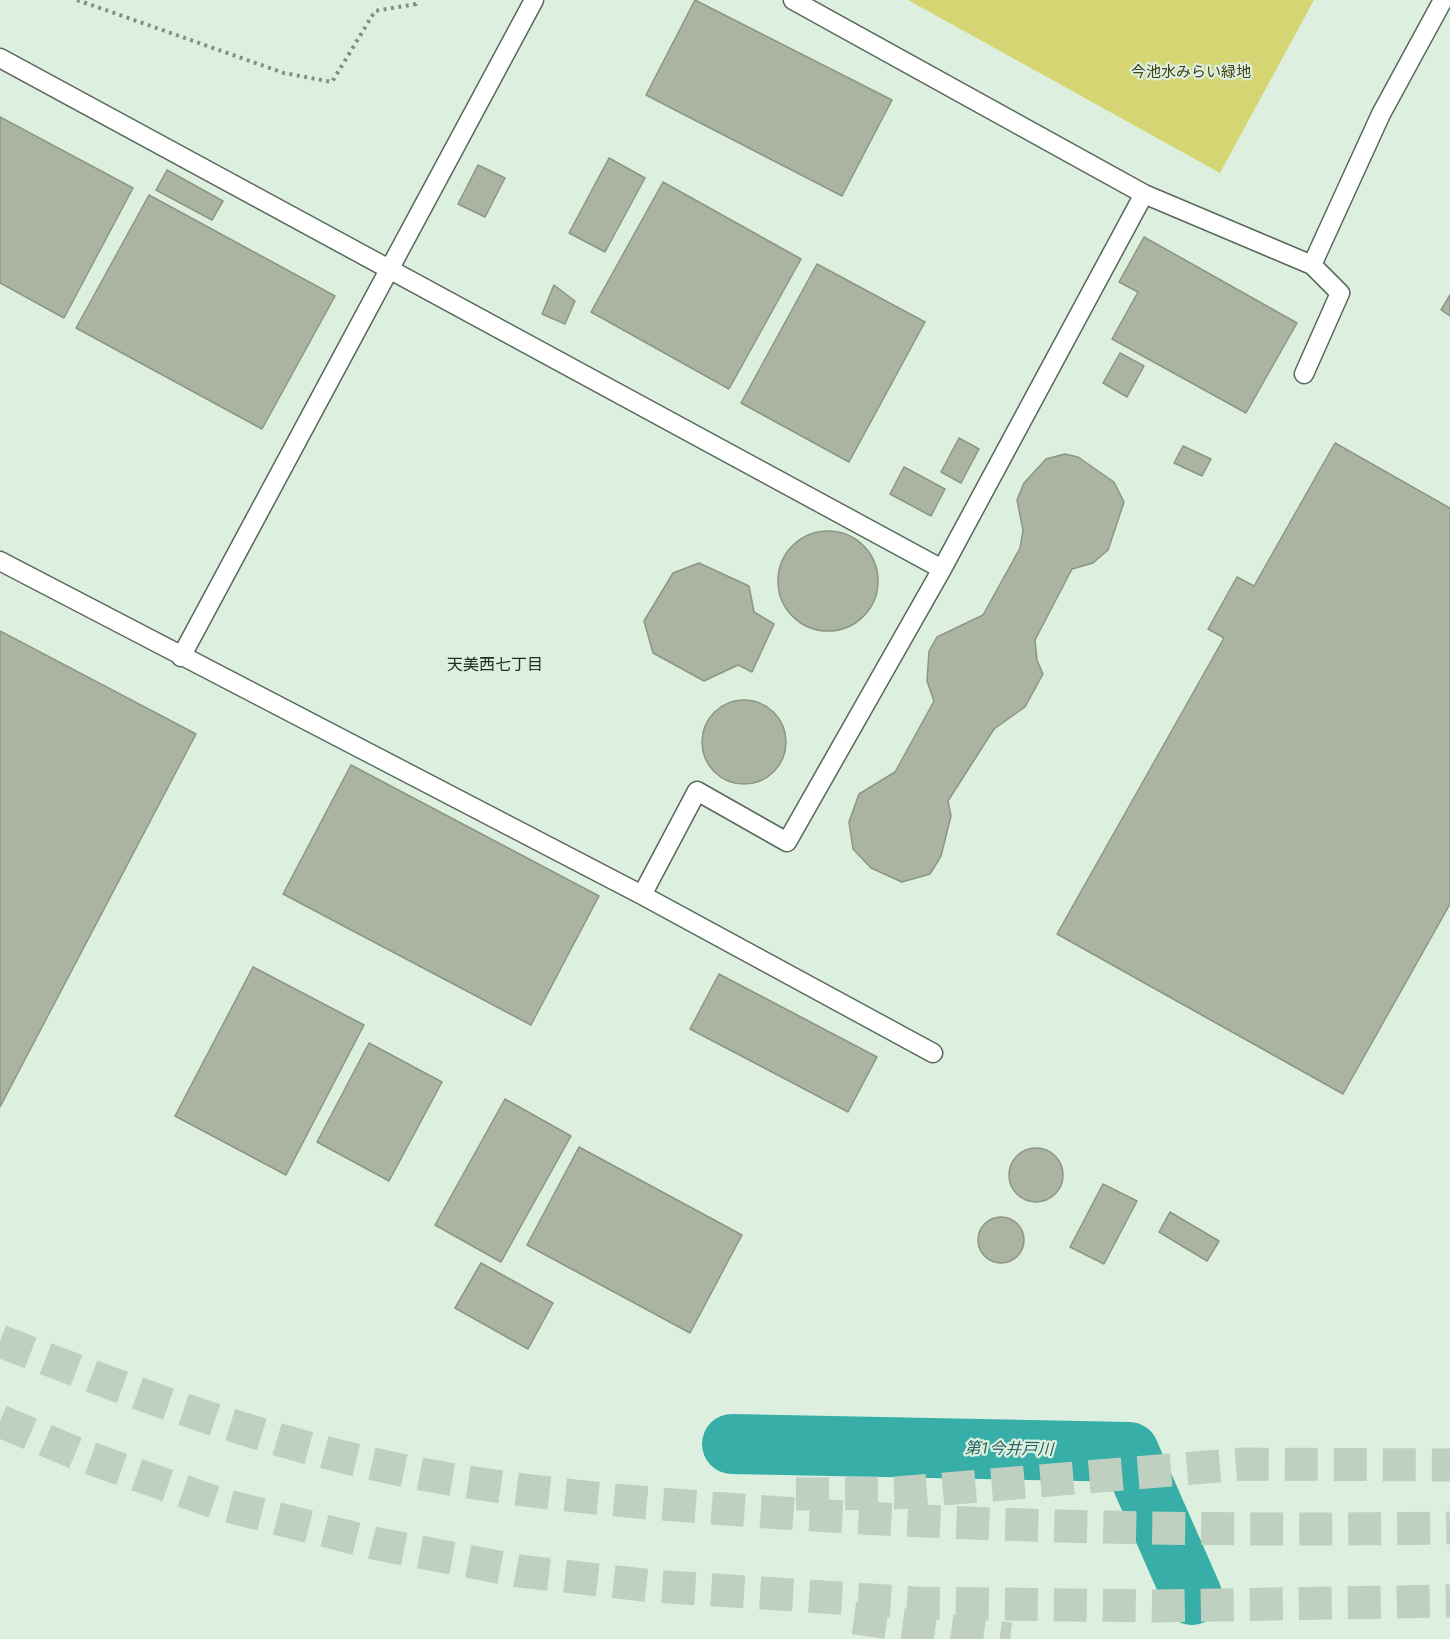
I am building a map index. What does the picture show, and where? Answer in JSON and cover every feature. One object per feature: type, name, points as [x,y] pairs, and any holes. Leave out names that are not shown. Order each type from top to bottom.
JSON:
[{"type":"lane","points":[[181,657],[390,272],[534,0]]},
{"type":"lane","points":[[793,0],[1144,194],[1312,264],[1340,293],[1304,374]]},
{"type":"lane","points":[[1312,264],[1380,114],[1443,0]]},
{"type":"lane","points":[[0,58],[390,272],[942,569]]},
{"type":"lane","points":[[642,895],[698,791],[787,842],[942,569],[1144,194]]},
{"type":"lane","points":[[0,561],[642,895],[933,1053]]},
{"type":"path","points":[[77,0],[284,73],[332,82],[375,11],[416,4],[418,0]]},
{"type":"green space","name":"今池水みらい緑地","points":[[908,0],[1314,0],[1220,173]]},
{"type":"building","points":[[695,0],[892,100],[842,196],[646,95]]},
{"type":"building","points":[[0,117],[133,188],[64,318],[0,283]]},
{"type":"building","points":[[609,158],[645,178],[605,252],[569,233]]},
{"type":"building","points":[[478,165],[505,178],[485,217],[458,204]]},
{"type":"building","points":[[167,170],[223,201],[212,220],[156,190]]},
{"type":"building","points":[[663,182],[801,259],[729,389],[591,312]]},
{"type":"building","points":[[149,195],[335,296],[262,429],[76,328]]},
{"type":"building","points":[[1144,237],[1297,323],[1246,413],[1112,339],[1138,292],[1119,282]]},
{"type":"building","points":[[817,264],[925,322],[849,462],[741,403]]},
{"type":"building","points":[[554,285],[575,301],[565,324],[542,314]]},
{"type":"building","points":[[1450,295],[1450,316],[1441,310]]},
{"type":"building","points":[[1120,353],[1144,366],[1127,397],[1103,383]]},
{"type":"building","points":[[959,438],[979,449],[961,483],[941,472]]},
{"type":"building","points":[[1335,443],[1450,508],[1450,904],[1343,1094],[1057,934],[1224,638],[1208,629],[1237,577],[1254,586]]},
{"type":"building","points":[[1183,446],[1211,459],[1202,476],[1174,463]]},
{"type":"building","points":[[1065,454],[1078,457],[1114,482],[1124,502],[1108,550],[1093,563],[1072,569],[1035,640],[1037,660],[1043,674],[1025,707],[994,729],[948,801],[951,816],[941,856],[930,874],[902,882],[871,868],[853,849],[849,822],[859,794],[895,772],[934,701],[927,681],[929,651],[937,637],[983,615],[1020,548],[1023,530],[1017,500],[1024,483],[1046,459]]},
{"type":"building","points":[[904,467],[945,489],[931,516],[890,494]]},
{"type":"building","points":[[828,531],[847,535],[863,546],[874,562],[878,581],[874,600],[863,616],[847,627],[828,631],[809,627],[793,616],[782,600],[778,581],[782,562],[793,546],[809,535]]},
{"type":"building","points":[[699,563],[749,586],[754,612],[774,624],[752,672],[738,665],[704,681],[653,653],[644,621],[673,573]]},
{"type":"building","points":[[0,631],[196,734],[0,1107]]},
{"type":"building","points":[[736,700],[752,700],[768,707],[779,718],[786,734],[783,758],[774,772],[752,784],[736,784],[720,777],[709,766],[702,750],[702,734],[709,718],[720,707]]},
{"type":"building","points":[[351,765],[599,896],[531,1025],[283,894]]},
{"type":"building","points":[[253,967],[364,1025],[286,1175],[175,1116]]},
{"type":"building","points":[[719,974],[877,1057],[848,1112],[690,1029]]},
{"type":"building","points":[[369,1043],[442,1082],[389,1181],[317,1142]]},
{"type":"building","points":[[505,1099],[571,1136],[501,1262],[435,1225]]},
{"type":"building","points":[[579,1147],[742,1235],[690,1333],[527,1245]]},
{"type":"building","points":[[1031,1148],[1041,1148],[1051,1152],[1059,1160],[1063,1175],[1059,1190],[1051,1198],[1041,1202],[1031,1202],[1021,1198],[1013,1190],[1009,1180],[1009,1170],[1013,1160],[1021,1152]]},
{"type":"building","points":[[1103,1184],[1137,1201],[1104,1264],[1070,1247]]},
{"type":"building","points":[[1170,1212],[1219,1241],[1207,1261],[1159,1232]]},
{"type":"building","points":[[1001,1217],[1017,1224],[1024,1240],[1017,1256],[1001,1263],[985,1256],[978,1240],[985,1224]]},
{"type":"building","points":[[481,1263],[553,1303],[528,1349],[455,1308]]},
{"type":"waterway","name":"第1今井戸川","points":[[732,1444],[1129,1452],[1192,1595]]},
{"type":"tunnel","points":[[0,1341],[191,1412],[338,1456],[432,1476],[524,1490],[708,1508],[1015,1525],[1276,1529],[1450,1528]]},
{"type":"tunnel","points":[[0,1421],[78,1454],[220,1504],[373,1543],[519,1571],[653,1586],[917,1603],[1154,1606],[1450,1601]]},
{"type":"tunnel","points":[[796,1494],[896,1493],[1242,1464],[1450,1465]]},
{"type":"tunnel","points":[[854,1618],[1010,1639]]},
{"type":"district","name":"天美西七丁目","points":[[495,666]]}]
